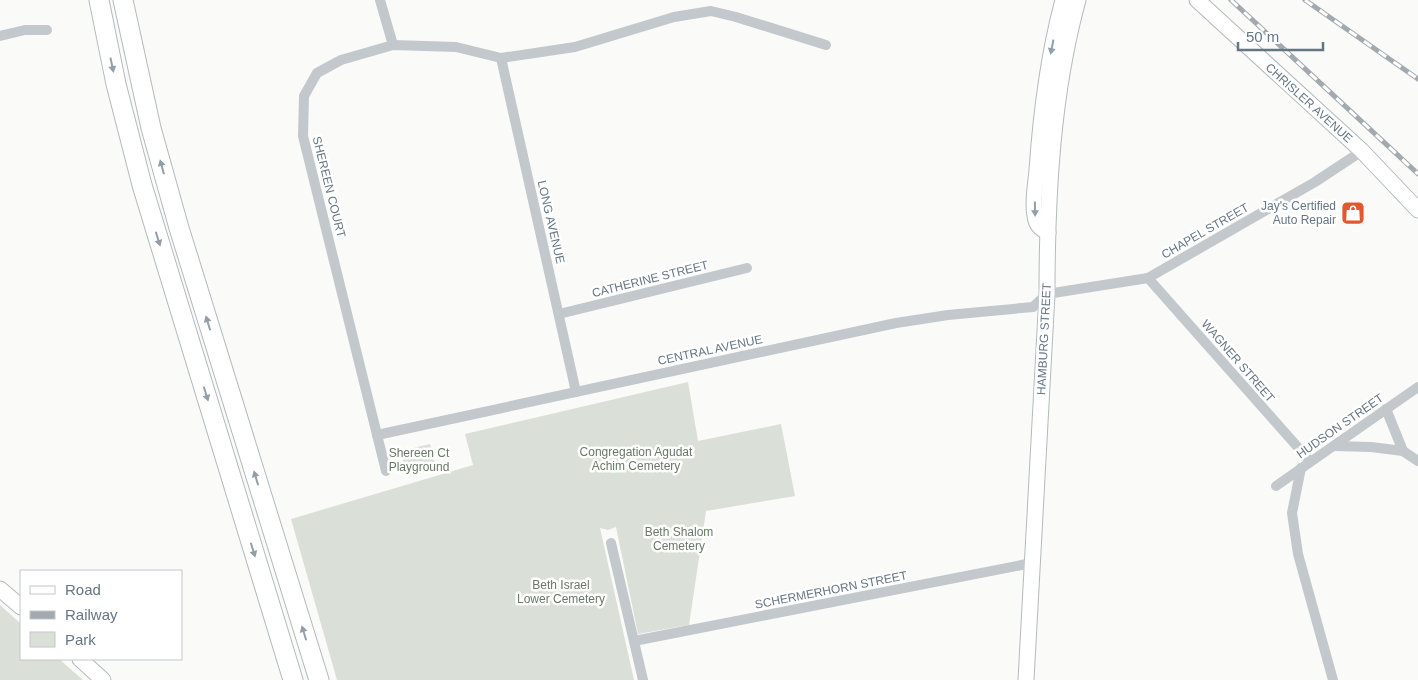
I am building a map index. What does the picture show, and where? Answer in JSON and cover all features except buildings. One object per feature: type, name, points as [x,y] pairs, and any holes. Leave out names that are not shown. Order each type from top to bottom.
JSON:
[{"type":"highway","points":[[98,0],[128,134],[142,185],[293,680]]},
{"type":"highway","points":[[124,0],[151,128],[176,219],[319,680]]},
{"type":"main road","points":[[1048,233],[1039,228],[1035,215],[1035,195],[1039,137],[1047,72],[1063,0]]},
{"type":"main road","name":"HAMBURG STREET","points":[[1026,680],[1055,120],[1071,25],[1078,0]]},
{"type":"main road","name":"CHRISLER AVENUE","points":[[1197,0],[1362,150],[1418,210]]},
{"type":"main road","points":[[0,588],[20,606]]},
{"type":"main road","points":[[81,660],[103,680]]},
{"type":"street","points":[[380,0],[393,45]]},
{"type":"street","name":"SHEREEN COURT","points":[[386,471],[303,136],[302,115],[304,96],[317,72],[341,60],[393,45],[456,47],[501,58],[576,47],[674,17],[711,11],[736,17],[826,46]]},
{"type":"street","points":[[0,36],[25,30],[48,30]]},
{"type":"street","name":"LONG AVENUE","points":[[501,58],[576,392]]},
{"type":"street","name":"CHAPEL STREET","points":[[1047,294],[1148,278],[1315,182],[1362,150]]},
{"type":"street","name":"CATHERINE STREET","points":[[559,314],[747,268]]},
{"type":"street","name":"WAGNER STREET","points":[[1148,278],[1310,461]]},
{"type":"street","name":"CENTRAL AVENUE","points":[[377,435],[896,323],[948,314],[1033,307],[1047,294]]},
{"type":"street","name":"HUDSON STREET","points":[[1276,486],[1418,387]]},
{"type":"street","points":[[1386,409],[1403,451]]},
{"type":"street","points":[[1334,446],[1371,447],[1403,451],[1418,461]]},
{"type":"street","points":[[1301,468],[1292,513],[1298,554],[1333,680]]},
{"type":"street","points":[[610,543],[643,680]]},
{"type":"street","name":"SCHERMERHORN STREET","points":[[634,641],[1032,563]]},
{"type":"green space","points":[[688,382],[698,441],[781,424],[795,496],[706,511],[689,625],[638,634],[616,527],[608,530],[600,528],[634,680],[337,680],[291,519],[473,465],[465,434]]},
{"type":"green space","name":"Shereen Ct Playground","points":[[430,444],[437,470],[406,476],[401,451]]},
{"type":"green space","points":[[0,605],[20,623],[20,660],[60,660],[83,680],[0,680]]},
{"type":"railway","points":[[1231,0],[1418,174]]},
{"type":"railway","points":[[1305,0],[1418,79]]},
{"type":"place","name":"Jay's Certified Auto Repair","points":[[1353,213]]},
{"type":"park label","name":"Congregation Agudat Achim Cemetery","points":[[636,459]]},
{"type":"park label","name":"Beth Shalom Cemetery","points":[[679,539]]},
{"type":"park label","name":"Beth Israel Lower Cemetery","points":[[561,592]]}]
